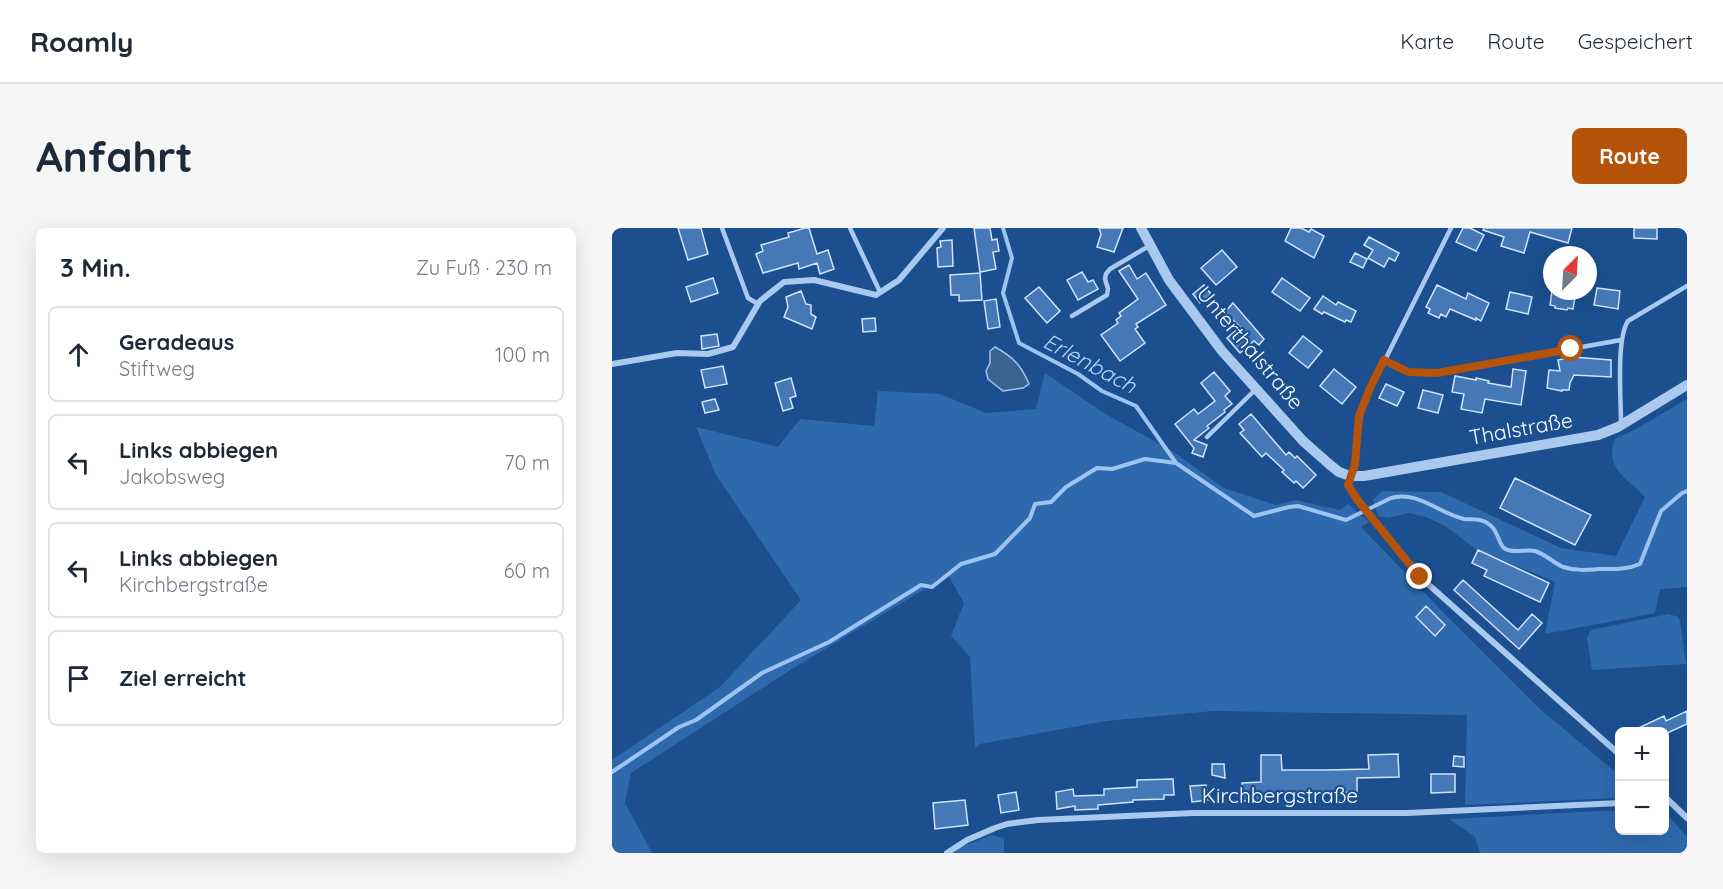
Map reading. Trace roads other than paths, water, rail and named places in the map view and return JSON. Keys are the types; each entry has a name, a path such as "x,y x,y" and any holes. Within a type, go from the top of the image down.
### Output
{"street":[{"path":"612,364 677,353 708,354 733,346 758,304 784,282 814,280 876,295 900,279 943,228"},
{"name":"Unterthalstraße","path":"1141,228 1169,280 1222,351 1303,441 1339,472 1350,476"},
{"name":"Thalstraße","path":"1350,476 1364,476 1598,435 1621,425 1687,385"},
{"path":"1350,476 1348,485 1359,502 1413,570 1615,751"},
{"path":"1669,802 1687,818"},
{"name":"Kirchbergstraße","path":"947,853 967,840 995,828 1038,820 1215,813 1407,813 1615,803"}],"lane":[{"path":"722,228 748,298 758,304"},
{"path":"850,228 880,292"},
{"path":"1350,476 1355,464 1361,409 1451,228"},
{"path":"1072,316 1107,295 1105,279 1108,271 1149,245"},
{"path":"1621,425 1621,340 1624,327 1628,321 1687,286"},
{"path":"1384,360 1408,372 1437,373 1621,340"},
{"path":"1207,437 1256,389"}],"waterway":[{"name":"Erlenbach","path":"1003,228 1012,258 1003,293 1019,343 1078,374 1102,391 1136,406 1176,463 1254,516 1298,506 1346,520 1391,498 1410,497 1455,516 1487,523 1493,528 1502,546 1507,550 1535,551 1563,567 1572,569 1620,569 1640,564 1661,511 1687,491"},
{"path":"612,772 679,727 696,720 762,673 829,642 921,585 932,587 961,564 995,554 1030,518 1035,504 1051,502 1066,487 1097,468 1112,469 1145,459 1176,463"}]}
